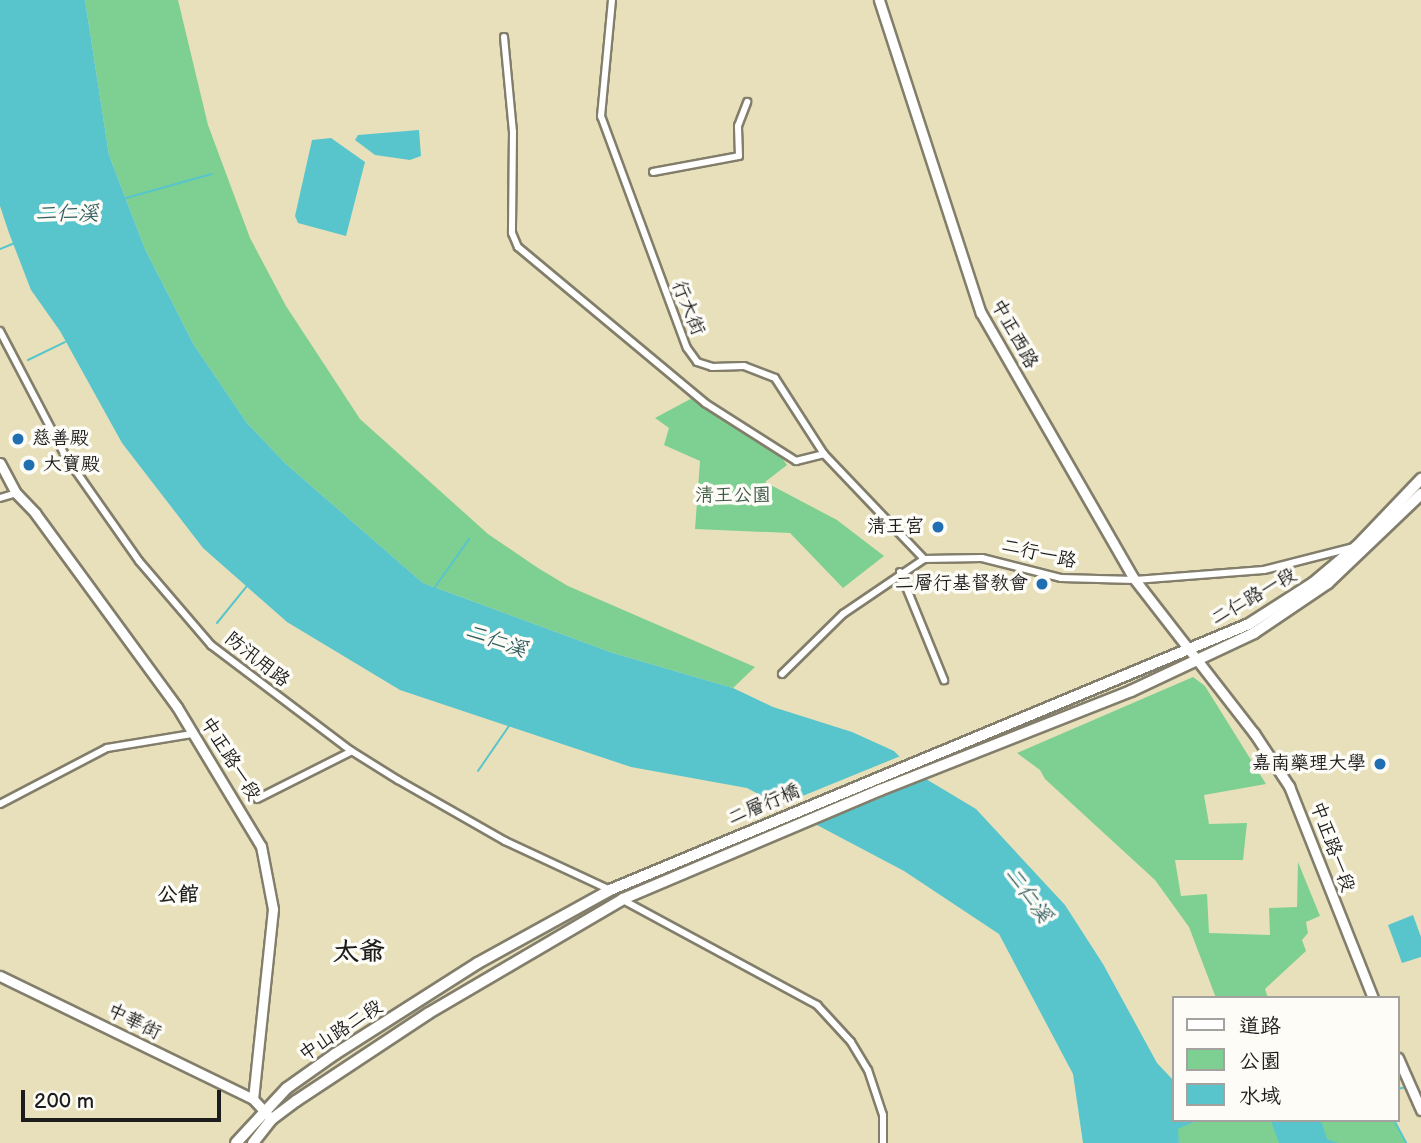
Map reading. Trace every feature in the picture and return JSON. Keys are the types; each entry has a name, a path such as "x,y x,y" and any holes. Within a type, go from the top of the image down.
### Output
{"main road":[{"name":"二仁路一段","path":"1073,700 1191,650 1278,608 1357,546 1421,479"},
{"name":"二仁路一段","path":"1078,712 1199,660 1282,616 1370,544 1421,494"},
{"name":"二層行橋","path":"478,963 610,890 874,777 1073,700"},
{"name":"二層行橋","path":"487,975 623,900 880,790 1078,712"},
{"name":"中山路二段","path":"236,1143 263,1110 335,1055 478,963"},
{"name":"中山路二段","path":"253,1143 272,1119 487,975"}],"street":[{"name":"行大街","path":"612,0 600,116 688,348 697,362 712,367 744,366 775,377 824,454 924,559"},
{"name":"中正西路","path":"879,0 975,299 1135,580 1191,650"},
{"path":"504,37 513,132 512,233 518,247 705,403 796,461 824,454"},
{"path":"653,172 739,156 738,126 747,102"},
{"name":"防汛用路","path":"0,331 66,457 139,561 236,668 352,751 505,841 610,890"},
{"name":"中正路一段","path":"0,463 16,493 148,666 250,823 268,868 272,928 253,1099"},
{"path":"0,498 16,493"},
{"name":"二行一路","path":"782,674 843,614 900,572 924,559 982,558 1061,578 1135,580 1264,570 1370,544"},
{"path":"900,572 944,680"},
{"name":"中正路一段","path":"1191,650 1264,747 1296,798 1372,996"},
{"path":"0,804 107,748 192,734"},
{"path":"257,799 352,751"},
{"path":"623,900 791,987 833,1021 851,1042 877,1090 883,1143"},
{"name":"中華街","path":"0,976 253,1099"},
{"path":"1400,1062 1421,1110"},
{"path":"253,1099 272,1119"}],"green space":[{"path":"85,0 178,0 208,125 250,238 286,306 360,419 488,534 538,568 568,586 755,667 733,688 613,653 423,583 286,464 247,423 194,345 145,249 109,155"},
{"name":"清王公園","path":"696,396 774,447 787,465 765,482 837,520 884,556 843,588 790,533 695,529 700,461 664,445 669,428 655,418"},
{"path":"1193,677 1205,686 1266,784 1204,795 1209,824 1247,823 1243,860 1175,860 1181,896 1207,894 1209,933 1270,935 1269,908 1297,907 1298,862 1320,916 1306,922 1308,933 1302,940 1306,951 1265,989 1267,996 1215,996 1189,927 1155,880 1045,779 1040,770 1017,753"},
{"path":"1194,1122 1395,1122 1406,1143 1179,1143 1177,1129"}],"water":[{"name":"二仁溪","path":"0,0 85,0 109,155 145,249 194,345 247,423 286,464 423,583 613,653 733,688 773,707 852,732 894,751 916,773 976,809 1065,905 1103,964 1157,1063 1172,1079 1172,1122 1194,1122 1178,1129 1179,1143 1083,1143 1073,1074 999,934 904,871 747,788 631,767 400,690 287,622 203,548 122,443 60,331 31,290 0,206"},
{"path":"419,130 421,156 410,160 375,155 355,140 358,135"},
{"path":"331,138 365,162 346,236 298,223 295,216 312,140"},
{"path":"1413,915 1421,937 1421,957 1402,963 1388,925"},
{"path":"1271,1122 1322,1122 1327,1139 1338,1143 1279,1143"}],"pier":[{"path":"903,755 931,777 814,825 778,806"}],"waterway":[{"path":"126,198 212,174"},
{"path":"0,249 15,243"},
{"path":"28,360 65,342"},
{"path":"435,587 469,539"},
{"path":"217,623 247,586"},
{"path":"478,771 511,723"},
{"path":"1400,1088 1406,1087"},
{"path":"1395,1122 1406,1143"}],"place":[{"name":"慈善殿","path":"18,439"},
{"name":"大寶殿","path":"29,465"},
{"name":"清王宮","path":"938,527"},
{"name":"二層行基督教會","path":"1042,584"},
{"name":"嘉南藥理大學","path":"1380,764"}],"district":[{"name":"公館","path":"178,895"},
{"name":"太爺","path":"359,953"}]}
